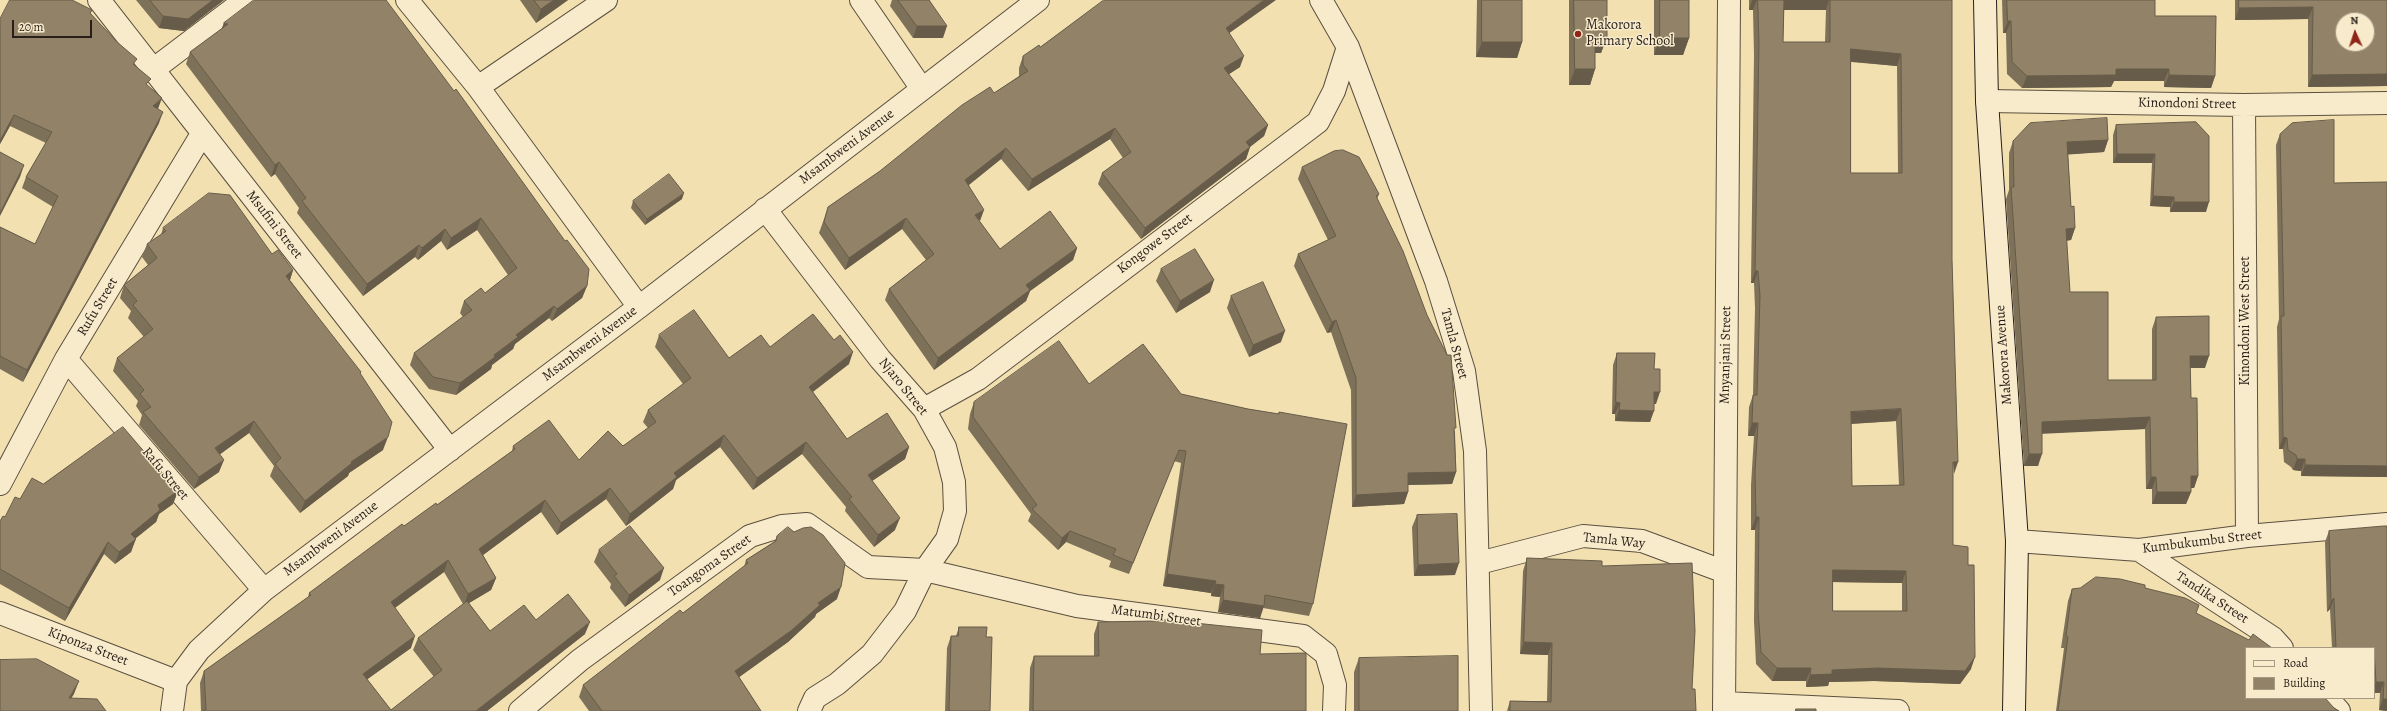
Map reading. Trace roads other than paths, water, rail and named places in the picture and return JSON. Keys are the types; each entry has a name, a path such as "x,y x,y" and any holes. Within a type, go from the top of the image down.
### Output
{"street":[{"name":"Msufini Street","path":"99,0 450,450"},
{"path":"154,69 245,0"},
{"path":"407,0 478,87 639,307"},
{"path":"478,87 606,0"},
{"path":"861,0 922,89"},
{"name":"Msambweni Avenue","path":"172,711 176,681 199,650 264,590 639,307 764,209 1038,0"},
{"name":"Tamla Street","path":"1321,0 1348,47 1436,281 1464,371 1475,451 1479,563 1481,711"},
{"name":"Mnyanjani Street","path":"1724,707 1729,0"},
{"name":"Makorora Avenue","path":"1985,0 1987,101 2017,541 2014,711"},
{"name":"Kongowe Street","path":"924,409 978,379 1318,122 1334,91 1348,47"},
{"name":"Kinondoni Street","path":"1987,101 2244,105 2387,104"},
{"name":"Kinondoni West Street","path":"2244,105 2247,536"},
{"name":"Rufu Street","path":"0,484 66,359 202,134"},
{"name":"Njaro Street","path":"764,209 880,359 924,409 945,447 954,482 955,511 947,539 925,570 905,611 872,654 837,684 815,698 809,711"},
{"name":"Rafu Street","path":"66,359 264,590"},
{"name":"Toangoma Street","path":"520,711 580,660 750,536 782,526 807,524 868,567 925,570"},
{"name":"Kumbukumbu Street","path":"2017,541 2139,550 2247,536 2387,524"},
{"name":"Tamla Way","path":"1479,563 1583,536 1642,541 1725,572"},
{"name":"Tandika Street","path":"2139,550 2273,638 2281,647"},
{"name":"Matumbi Street","path":"925,570 1077,606 1303,636 1326,654 1335,685 1334,711"},
{"name":"Kiponza Street","path":"0,613 176,681"},
{"path":"2328,699 2339,711"},
{"path":"1724,707 1898,711"}],"place":[{"name":"Makorora Primary School","path":"1578,34"}]}
